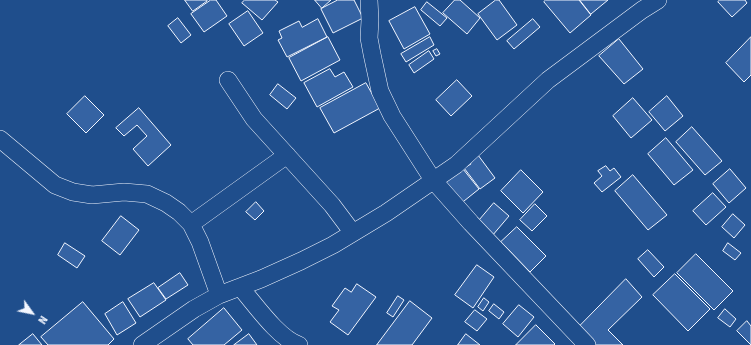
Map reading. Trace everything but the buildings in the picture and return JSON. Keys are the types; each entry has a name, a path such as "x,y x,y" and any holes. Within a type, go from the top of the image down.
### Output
{"street":[{"path":"369,0 372,54 380,91 392,116 434,180 471,224 587,345"},
{"path":"142,345 194,309 219,295 261,279 333,245 386,213 456,165 548,80 642,10 658,0"},
{"path":"228,80 254,119 332,205 353,233"},
{"path":"0,139 55,185 73,192 92,195 124,192 147,194 166,203 179,212 191,224 200,242 219,295"},
{"path":"191,224 287,155"},
{"path":"240,287 271,324 284,336 298,345"}]}
